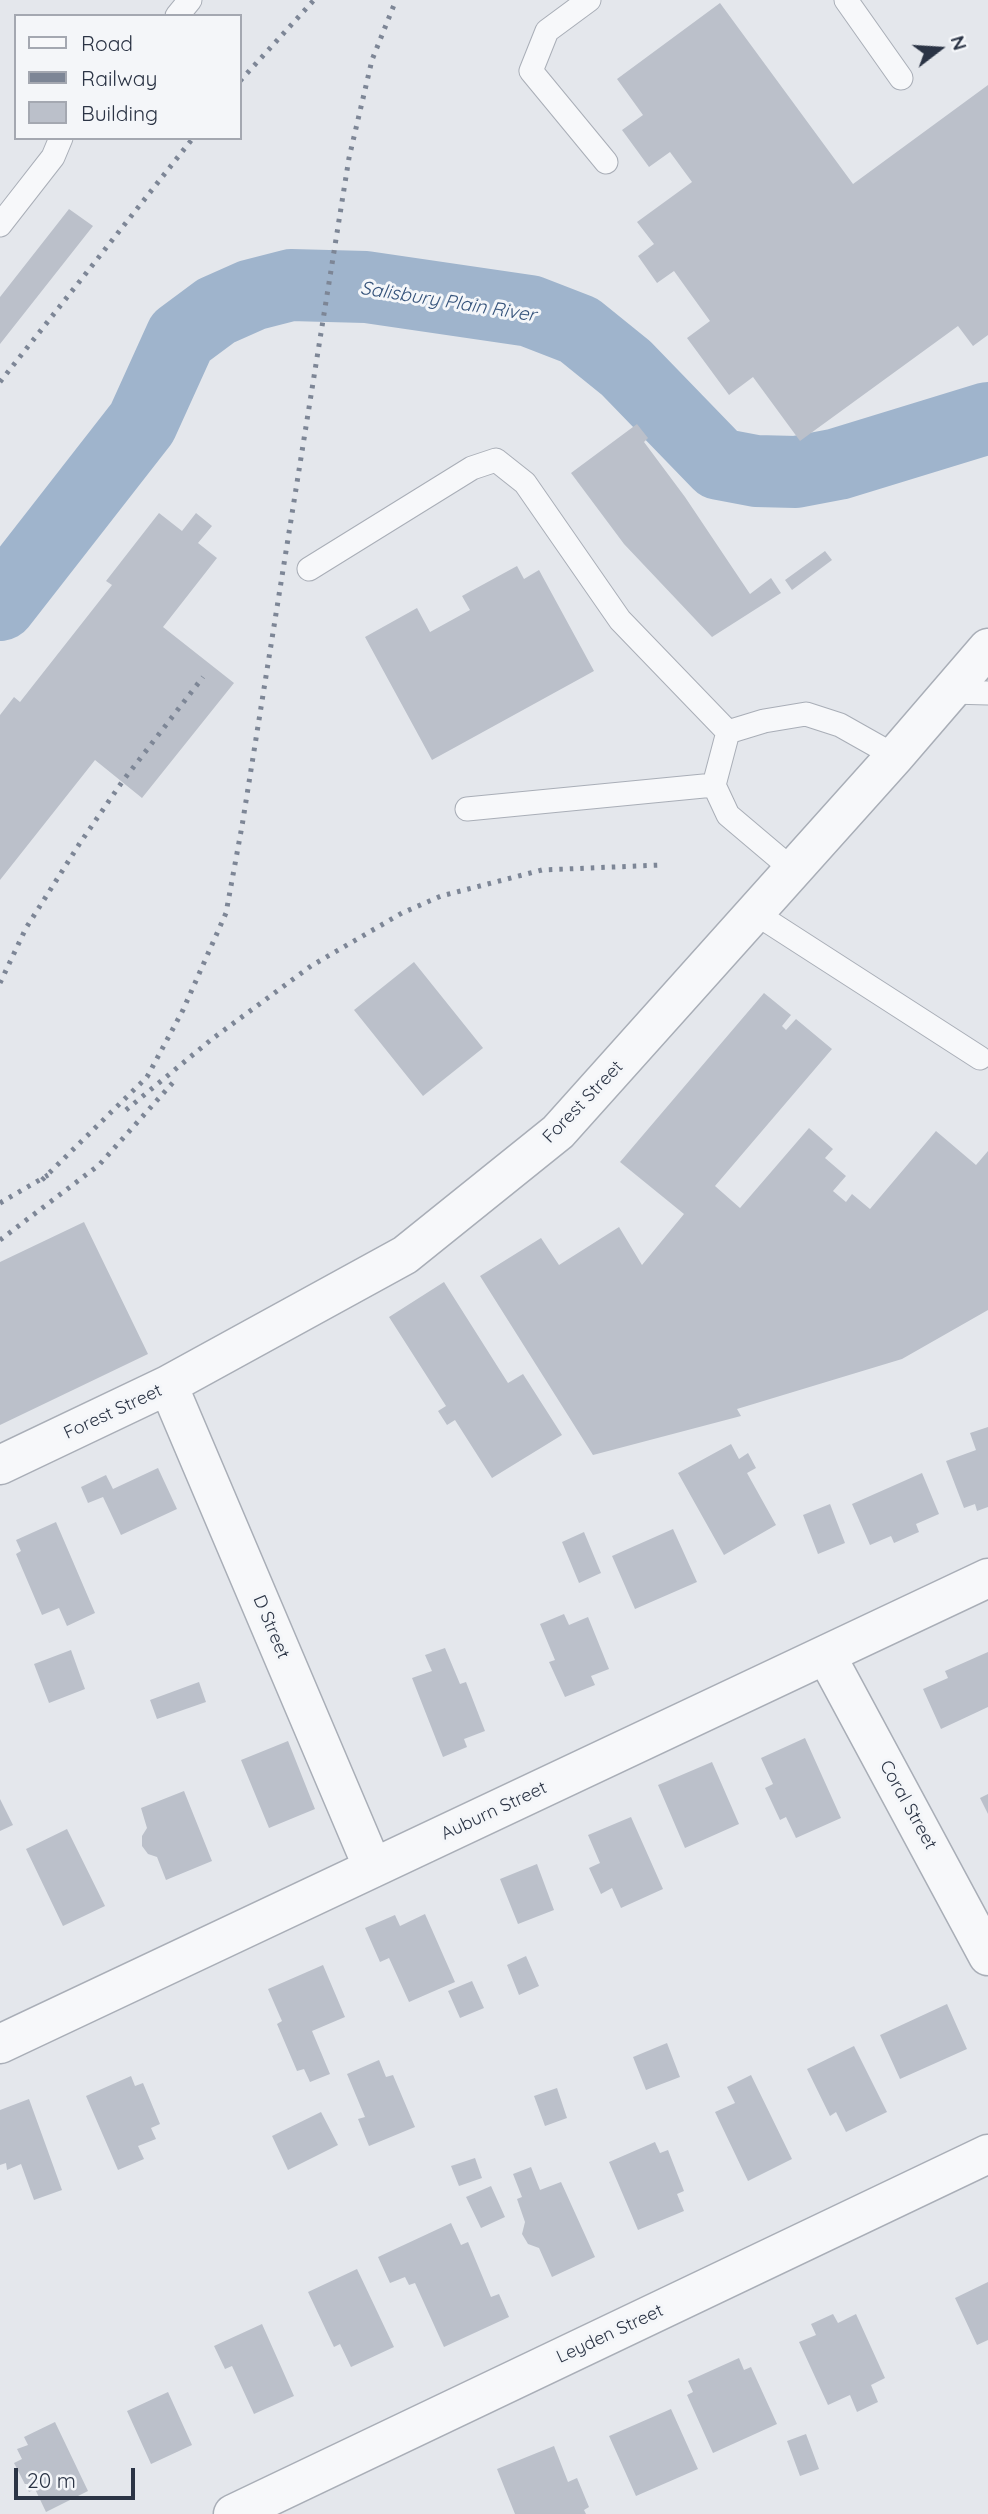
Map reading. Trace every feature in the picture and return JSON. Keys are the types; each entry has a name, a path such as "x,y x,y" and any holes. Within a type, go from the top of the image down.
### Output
{"street":[{"name":"Forest Street","path":"0,1465 168,1385 405,1255 558,1132 895,757 970,692 988,648"},
{"name":"D Street","path":"168,1385 373,1868"},
{"name":"Auburn Street","path":"0,2044 988,1578"},
{"name":"Coral Street","path":"826,1655 988,1956"},
{"name":"Leyden Street","path":"233,2514 988,2154"}],"lane":[{"path":"179,14 190,0"},
{"path":"589,0 547,31 531,71 606,162"},
{"path":"846,0 901,78"},
{"path":"0,225 54,157 60,140"},
{"path":"309,569 472,468 496,460 525,483 620,620 728,732"},
{"path":"728,732 764,721 807,714 839,726 895,757"},
{"path":"728,732 713,785 728,815 793,870"},
{"path":"467,809 713,785"},
{"path":"755,913 980,1058"}],"building":[{"path":"720,3 853,184 988,85 988,335 973,346 958,326 800,441 753,377 729,395 687,338 710,321 674,271 657,283 638,256 654,244 637,222 692,182 670,152 649,167 622,130 643,115 617,79"},
{"path":"69,209 93,226 0,344 0,297"},
{"path":"637,424 648,438 644,442 685,497 750,594 771,578 781,593 712,637 624,544 571,473"},
{"path":"159,513 182,531 196,513 212,526 198,543 217,558 163,627 234,683 142,798 95,760 0,880 0,715 14,697 20,702 112,585 106,581"},
{"path":"825,551 832,560 792,590 785,580"},
{"path":"517,566 524,579 539,570 594,671 432,760 365,637 417,608 430,632 470,610 462,596"},
{"path":"414,962 483,1048 423,1096 354,1010"},
{"path":"764,993 791,1015 782,1026 786,1030 796,1019 832,1049 715,1186 740,1208 809,1128 833,1149 825,1158 846,1176 833,1191 846,1202 852,1194 870,1209 936,1131 976,1165 988,1151 988,1310 902,1359 737,1409 741,1416 593,1455 480,1276 541,1238 559,1265 619,1227 642,1265 684,1214 620,1162"},
{"path":"84,1222 148,1354 0,1425 0,1262"},
{"path":"444,1282 508,1383 523,1374 562,1435 492,1478 455,1420 447,1425 438,1411 446,1406 389,1317"},
{"path":"988,1427 988,1507 977,1511 975,1504 964,1508 946,1461 976,1450 970,1433"},
{"path":"731,1444 739,1459 748,1453 756,1468 747,1473 776,1525 724,1555 678,1473"},
{"path":"158,1468 177,1509 121,1535 103,1497 88,1503 81,1487 106,1475 113,1489"},
{"path":"922,1473 939,1514 916,1524 919,1532 894,1543 891,1536 870,1545 852,1504"},
{"path":"830,1504 845,1543 818,1554 803,1515"},
{"path":"56,1522 95,1613 67,1626 59,1608 42,1615 16,1554 21,1551 16,1540"},
{"path":"673,1529 697,1582 635,1609 612,1556"},
{"path":"584,1532 601,1573 579,1583 562,1542"},
{"path":"564,1614 569,1625 588,1617 609,1669 591,1676 595,1685 565,1697 549,1662 555,1660 540,1624"},
{"path":"445,1648 460,1684 466,1682 485,1731 464,1739 467,1747 443,1757 412,1678 432,1671 425,1655"},
{"path":"71,1650 85,1689 49,1703 34,1664"},
{"path":"988,1652 988,1707 941,1729 923,1689 948,1678 945,1671"},
{"path":"199,1682 206,1702 157,1719 150,1700"},
{"path":"805,1738 841,1818 796,1838 786,1817 780,1820 765,1788 773,1784 761,1758"},
{"path":"288,1741 315,1809 269,1828 241,1760"},
{"path":"712,1762 739,1824 685,1848 658,1785"},
{"path":"184,1791 212,1861 166,1880 157,1857 148,1854 142,1846 142,1836 147,1828 141,1808"},
{"path":"988,1794 988,1814 980,1798"},
{"path":"0,1799 13,1825 0,1831"},
{"path":"631,1817 663,1889 621,1908 612,1888 601,1894 589,1868 600,1863 588,1835"},
{"path":"67,1829 105,1906 63,1926 26,1849"},
{"path":"537,1864 554,1910 518,1924 500,1879"},
{"path":"425,1914 455,1982 409,2002 389,1958 380,1962 365,1928 395,1915 400,1926"},
{"path":"526,1956 539,1986 519,1995 507,1965"},
{"path":"323,1965 345,2017 312,2031 330,2074 310,2082 304,2069 297,2071 277,2024 282,2021 268,1989"},
{"path":"472,1981 484,2008 460,2018 448,1991"},
{"path":"947,2004 967,2049 900,2079 880,2035"},
{"path":"667,2043 680,2077 646,2090 633,2057"},
{"path":"854,2046 887,2112 846,2132 836,2112 830,2116 807,2069"},
{"path":"379,2060 386,2077 393,2075 415,2127 369,2146 358,2119 365,2117 347,2074"},
{"path":"751,2075 792,2159 748,2181 715,2112 735,2103 727,2087"},
{"path":"131,2076 135,2086 143,2083 160,2124 151,2128 156,2139 138,2146 144,2159 118,2170 86,2096"},
{"path":"557,2088 567,2118 545,2126 534,2096"},
{"path":"29,2099 62,2190 34,2200 21,2164 7,2170 6,2163 0,2165 0,2110"},
{"path":"321,2112 338,2145 288,2170 272,2136"},
{"path":"655,2142 660,2153 668,2150 684,2191 677,2194 684,2211 638,2230 609,2162"},
{"path":"475,2158 482,2178 459,2186 451,2166"},
{"path":"531,2167 540,2190 561,2182 595,2257 552,2277 539,2248 528,2244 522,2234 525,2222 517,2199 522,2197 513,2174"},
{"path":"491,2186 505,2217 481,2228 466,2197"},
{"path":"451,2223 461,2245 468,2242 491,2297 499,2294 509,2317 444,2347 415,2283 409,2285 405,2277 390,2283 378,2257"},
{"path":"357,2269 394,2347 351,2367 340,2344 334,2347 308,2292"},
{"path":"988,2282 988,2340 977,2345 955,2298"},
{"path":"833,2314 838,2323 856,2314 885,2378 871,2385 878,2402 857,2412 850,2395 828,2405 799,2342 816,2335 811,2324"},
{"path":"262,2324 294,2396 254,2414 232,2366 225,2369 214,2346"},
{"path":"739,2358 744,2370 751,2367 777,2424 713,2453 687,2395 693,2392 688,2381"},
{"path":"168,2392 192,2445 151,2464 127,2411"},
{"path":"671,2409 698,2469 636,2496 609,2436"},
{"path":"55,2422 88,2491 46,2512 35,2489 29,2492 14,2463 22,2459 17,2449 28,2445 24,2437"},
{"path":"806,2434 819,2469 800,2476 787,2441"},
{"path":"554,2446 568,2482 577,2478 589,2507 584,2510 586,2514 515,2514 497,2469"}],"waterway":[{"name":"Salisbury Plain River","path":"0,605 142,423 181,337 216,311 252,295 291,285 366,287 530,311 579,330 626,368 719,464 756,471 796,472 838,464 988,418"}],"railway":[{"path":"242,79 314,0"},
{"path":"42,1180 147,1077 183,1010 226,913 349,158 372,60 396,0"},
{"path":"0,382 191,140"},
{"path":"0,983 26,928 80,843 122,782 203,677"},
{"path":"126,1110 212,1039 311,966 402,913 441,896 542,870 661,865"},
{"path":"0,1240 99,1165 177,1078"},
{"path":"0,1203 48,1175"}]}
